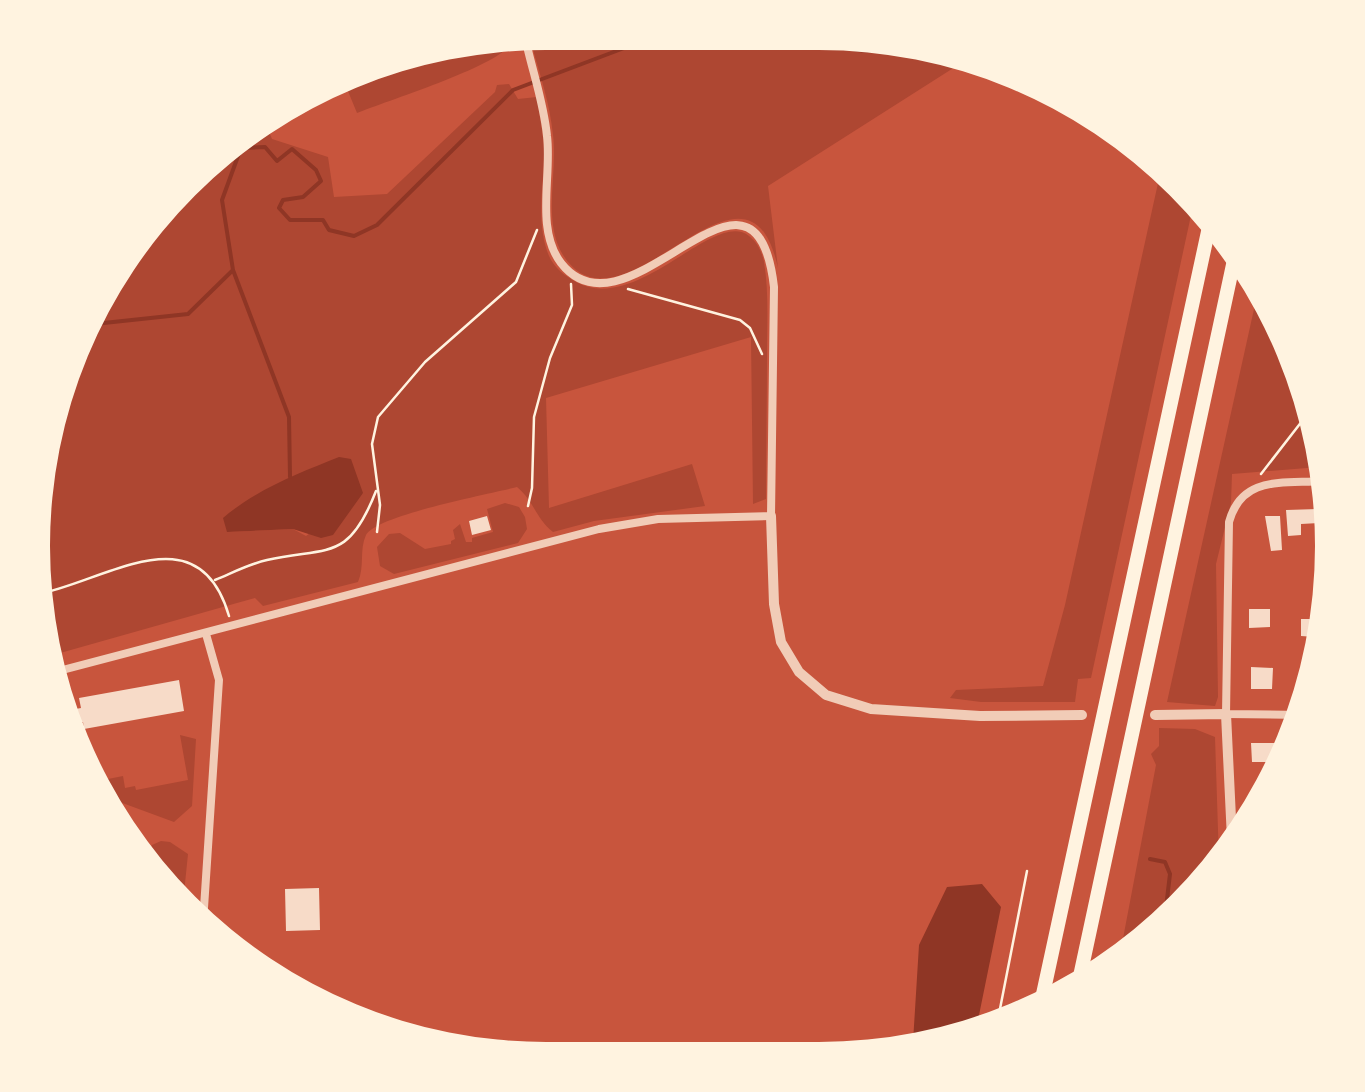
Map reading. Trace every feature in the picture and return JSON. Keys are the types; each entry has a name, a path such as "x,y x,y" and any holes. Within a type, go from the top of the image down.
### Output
{"highway":[{"path":"1044,988 1207,237"},
{"path":"1082,966 1232,271"}],"street":[{"path":"528,51 548,142 552,248 570,274 608,283 654,266 718,227 745,225 763,240 772,264 774,288 774,604 781,642 799,672 826,696 871,708 980,716 1082,715"},
{"path":"1231,822 1226,714 1229,522 1234,502 1252,488 1311,482"},
{"path":"66,669 599,529 658,519 771,516"},
{"path":"204,905 219,680 206,634"},
{"path":"1155,714 1285,715"}],"path":[{"path":"377,532 372,444 378,417 425,362 516,282 535,232 548,218"},
{"path":"528,506 534,418 550,358 572,305 570,274"},
{"path":"608,283 740,320 750,328 764,362"},
{"path":"1252,488 1300,425"},
{"path":"214,581 269,560 314,555 338,546 366,513 377,486"},
{"path":"52,590 143,562 174,557 194,563 214,581 232,627"},
{"path":"1000,1007 1028,871"}],"shaded area":[{"path":"533,50 851,51 952,69 768,186 778,268 762,230 740,219 712,226 617,276 588,276 563,255 553,227 554,150"},
{"path":"501,52 463,73 357,113 348,92 356,88 418,67"},
{"path":"509,84 518,99 537,97 544,150 541,207 545,244 551,261 576,282 600,289 624,285 716,236 734,231 749,236 757,244 764,262 767,296 766,499 753,504 751,337 546,398 549,508 692,464 705,506 594,521 553,532 517,487 411,513 375,527 364,541 358,582 263,606 255,598 62,652 54,611 50,546 60,449 76,387 101,327 152,244 195,195 270,134 272,139 328,157 334,197 387,194 495,92 497,85","holes":["363,493 306,536 293,529 227,532"]},
{"path":"1158,184 1191,217 1091,678 1078,679 1075,702 981,702 950,698 956,690 1043,686 1065,605"},
{"path":"1254,308 1289,387 1309,468 1232,474 1231,503 1216,564 1218,697 1215,706 1167,702"},
{"path":"339,457 351,459 363,493 333,535 321,538 293,529 227,532 223,518 250,498"},
{"path":"505,503 519,507 525,517 527,529 518,543 394,574 380,566 377,547 389,534 400,533 425,549 451,544 455,539 453,530 460,524 466,542 472,542 472,538 493,532 487,509"},
{"path":"1159,728 1195,729 1215,737 1218,840 1170,897 1123,938 1156,765 1151,754 1159,746"},
{"path":"180,735 196,739 192,806 174,822 122,803 108,779 123,776 125,788 135,786 136,790 188,780"},
{"path":"170,842 188,854 185,886 152,848"},
{"path":"982,884 1001,907 979,1016 914,1032 919,945 947,887"}],"building":[{"path":"1314,509 1314,523 1301,524 1301,535 1288,536 1286,510"},
{"path":"487,516 491,530 472,535 469,521"},
{"path":"1265,516 1280,516 1282,550 1271,551"},
{"path":"1249,609 1270,609 1270,627 1249,628"},
{"path":"1301,619 1310,619 1306,636 1301,636"},
{"path":"1251,667 1273,668 1272,689 1251,689"},
{"path":"179,680 184,711 85,729 77,709 81,708 79,698"},
{"path":"1251,743 1274,743 1265,762 1252,762"},
{"path":"319,888 320,930 286,931 285,889"}],"waterway":[{"path":"250,148 265,147 277,161 292,149 316,170 321,181 303,197 283,200 279,208 290,220 323,220 329,230 354,236 377,225 513,90 619,50"},
{"path":"238,157 222,200 233,270 289,417 290,477"},
{"path":"103,323 188,314 233,270"},
{"path":"1150,859 1165,862 1170,874 1167,900"}]}
